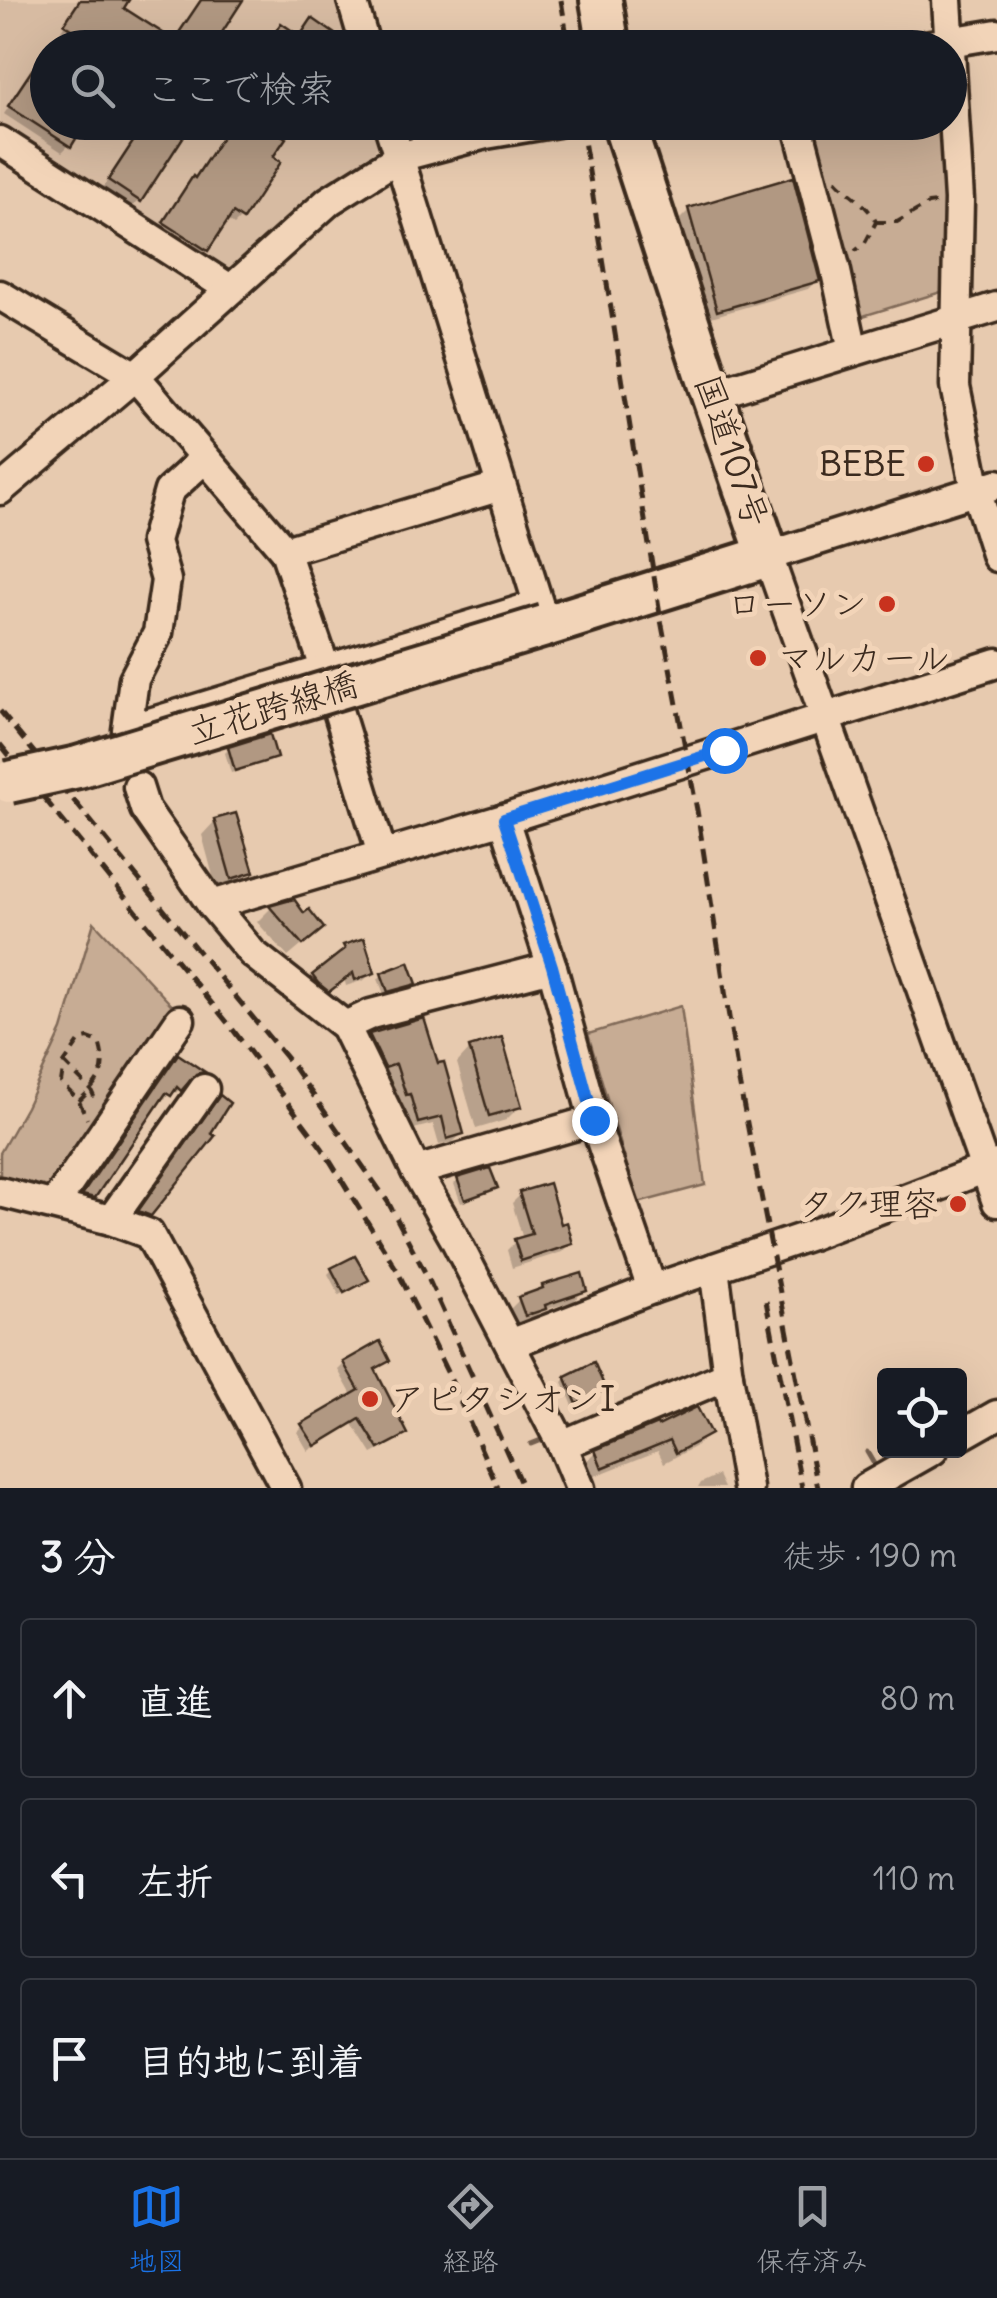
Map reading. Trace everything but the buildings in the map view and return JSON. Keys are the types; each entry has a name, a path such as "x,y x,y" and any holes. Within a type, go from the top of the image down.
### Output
{"highway":[{"path":"601,0 606,30"},
{"name":"国道107号","path":"542,615 768,556 629,140"},
{"name":"立花跨線橋","path":"0,784 135,750 542,615"}],"street":[{"path":"352,0 361,30"},
{"path":"946,0 949,30"},
{"path":"967,39 997,34"},
{"path":"205,458 169,491 156,541 166,580 158,633 134,679 127,730 325,668 542,615 394,140"},
{"path":"0,490 135,376 329,200 399,157 463,140"},
{"path":"802,140 854,351"},
{"path":"956,140 959,200 954,386 986,487 997,557"},
{"path":"0,141 230,288"},
{"path":"0,294 135,376 285,551 382,854"},
{"path":"712,395 997,307"},
{"path":"285,551 500,486"},
{"path":"986,487 768,556 992,1167 997,1202"},
{"path":"212,905 504,819 997,663"},
{"path":"138,787 145,809 212,905 252,953 345,1026 416,1171 562,1445 580,1488"},
{"path":"504,819 552,966 594,1120 652,1289"},
{"path":"345,1026 371,1014 552,966"},
{"path":"54,1204 180,1020"},
{"path":"112,1220 204,1089"},
{"path":"416,1171 594,1120"},
{"path":"510,1344 992,1167"},
{"path":"0,1192 112,1220 149,1234 286,1488"},
{"path":"714,1268 748,1488"},
{"path":"562,1445 728,1374"},
{"path":"967,1432 997,1415"},
{"path":"866,1488 919,1458"}],"path":[{"path":"836,180 871,211 876,222"},
{"path":"876,222 897,222 928,204 959,200"},
{"path":"835,266 865,242 876,222"},
{"path":"79,1101 104,1071 99,1042 88,1038 80,1040 64,1063 61,1083 79,1101 88,1122 92,1148"},
{"path":"64,1063 91,1090"}],"shaded area":[{"path":"0,0 340,0 349,30 30,30 30,140 381,140 374,151 228,274 0,126"},
{"path":"813,140 948,140 954,288 860,317"},
{"path":"94,922 180,1014 51,1195 0,1180 0,1153 62,1030"},
{"path":"681,1006 705,1185 638,1203 588,1034"}],"waterway":[{"path":"531,1444 546,1438"},
{"path":"867,1452 874,1464"}],"railway":[{"path":"561,0 566,30"},
{"path":"584,140 739,1082 818,1488"},
{"path":"0,711 292,1065 388,1202 428,1278 523,1488"},
{"path":"0,744 231,1027 322,1148 397,1270 498,1488"},
{"path":"766,1301 802,1488"}],"place":[{"name":"BEBE","path":"926,464"},
{"name":"ローソン","path":"887,604"},
{"name":"マルカール","path":"758,658"},
{"name":"タク理容","path":"958,1204"},
{"name":"アピタシオンI","path":"370,1399"}],"route":[{"path":"594,1120 552,966 504,819 724,750"}]}
